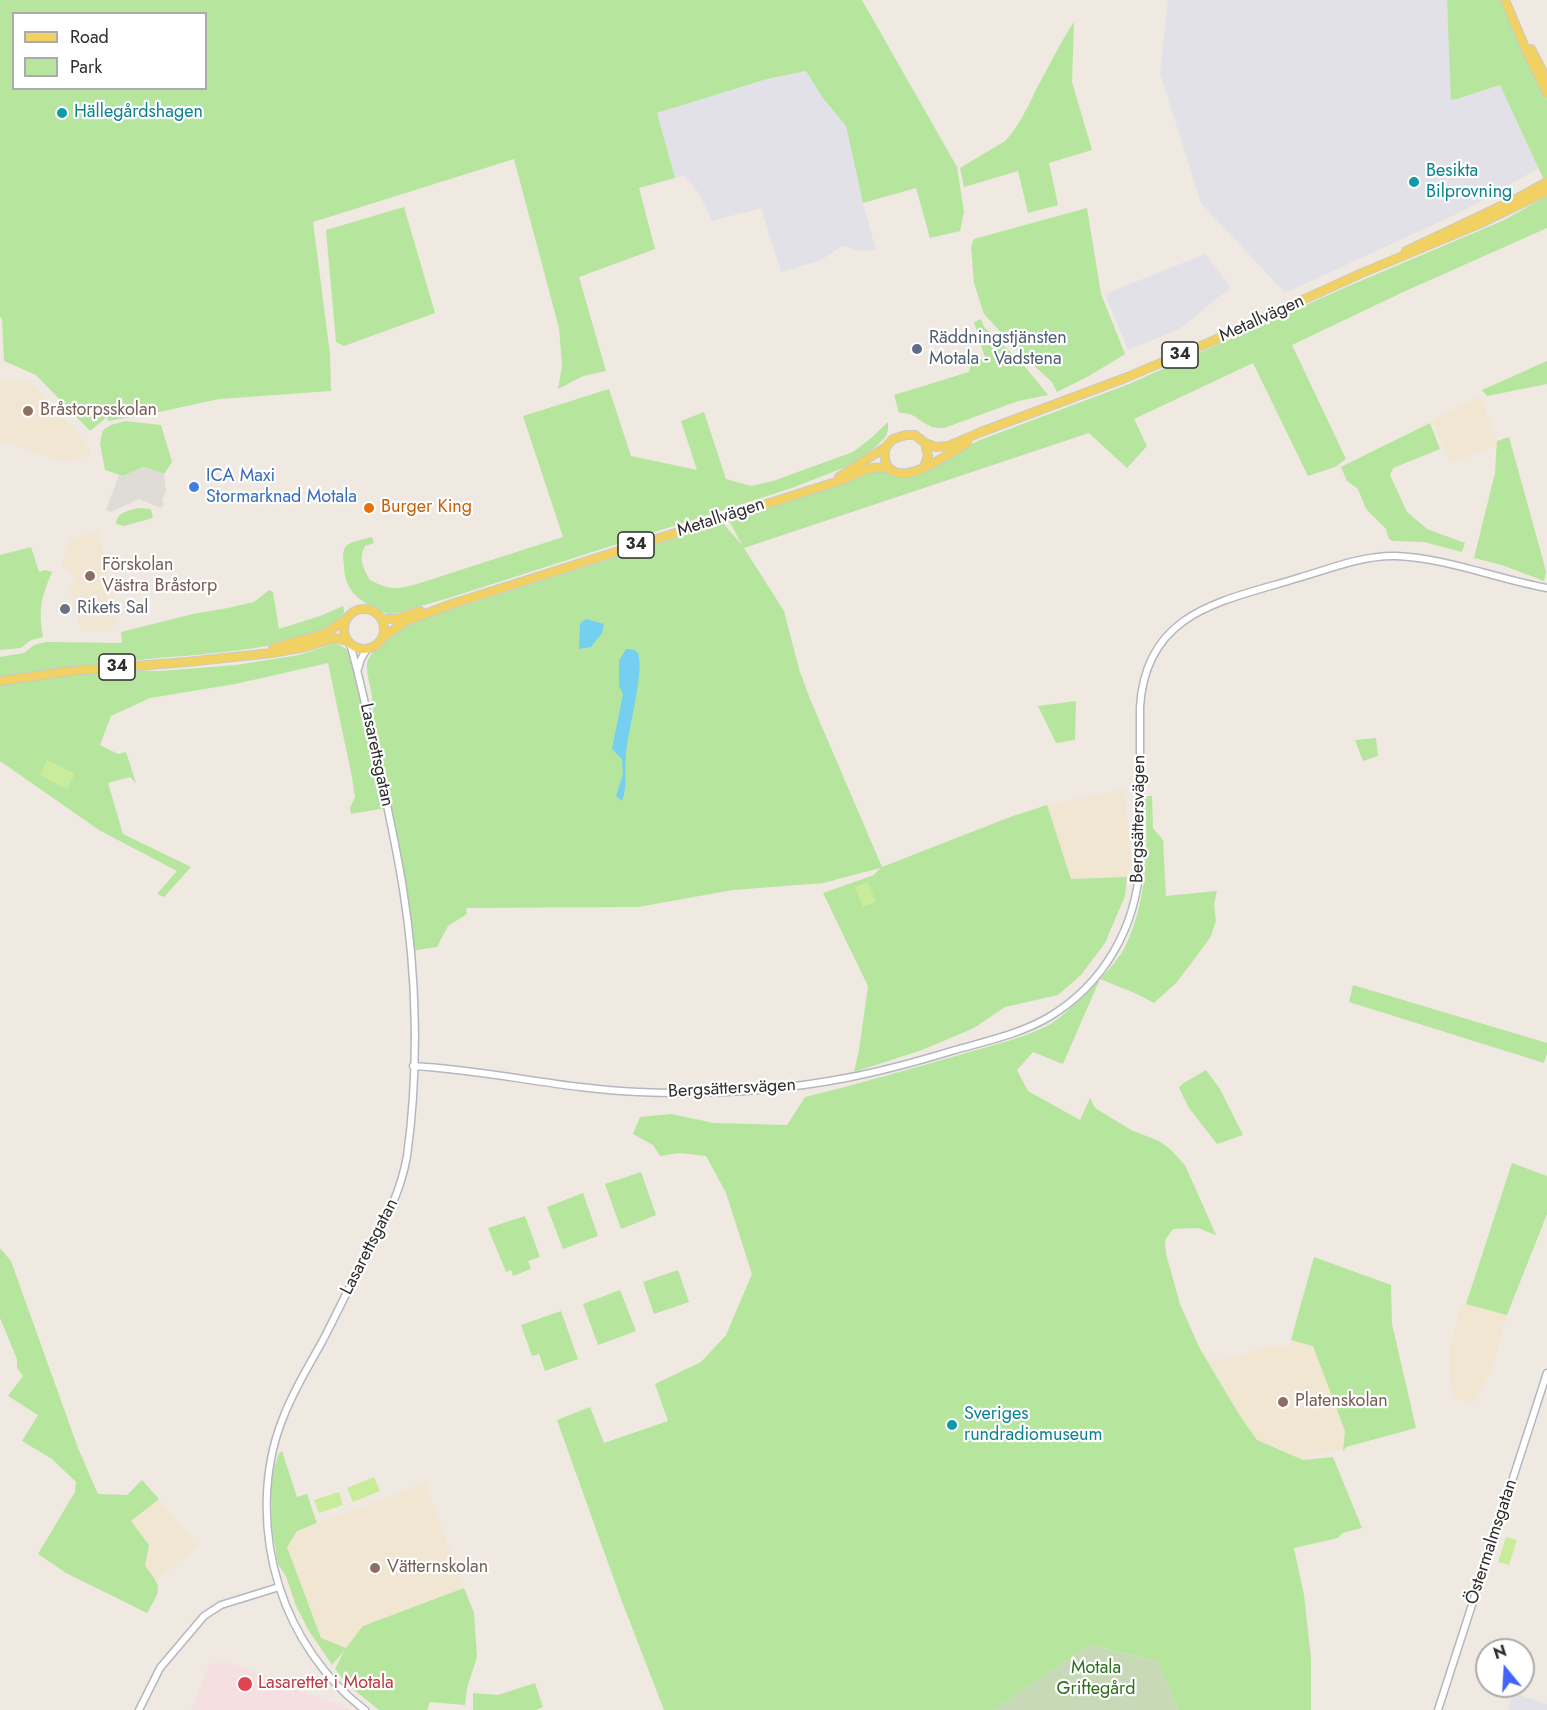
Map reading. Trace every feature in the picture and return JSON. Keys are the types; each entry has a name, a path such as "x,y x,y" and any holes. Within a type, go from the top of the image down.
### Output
{"main road":[{"path":"1508,0 1547,80"},
{"path":"1508,0 1526,50 1547,93"},
{"name":"Metallvägen","path":"1362,273 1547,182"},
{"name":"Metallvägen","path":"925,444 936,447 948,446 1173,358 1362,273 1457,234 1547,191"},
{"name":"Metallvägen","path":"924,467 994,428"},
{"name":"34","path":"886,447 893,440 906,435 918,436 925,444"},
{"path":"924,467 928,452 925,444"},
{"path":"886,447 885,459 890,469"},
{"name":"Metallvägen","path":"820,486 886,447"},
{"name":"Metallvägen","path":"382,638 406,621 452,604 842,480 873,467 890,469"},
{"name":"34","path":"890,469 903,474 924,467"},
{"name":"Metallvägen","path":"381,619 396,619 452,604"},
{"name":"34","path":"234,657 318,636 332,630 352,613 362,609 373,611 381,619"},
{"path":"381,619 384,628 382,638"},
{"path":"346,620 344,631 348,643"},
{"name":"34","path":"0,681 71,671 291,650 332,639 339,639 356,648 367,650 382,638"}],"street":[{"name":"Bergsättersvägen","path":"413,1066 621,1091 752,1090 825,1082 880,1071 1029,1027 1059,1010 1092,981 1115,950 1130,920 1139,885 1142,687 1157,649 1180,623 1197,611 1218,602 1348,564 1392,556 1437,561 1547,588"},
{"name":"Lasarettsgatan","path":"348,643 358,672 394,836 406,908 413,986 413,1066 408,1148 402,1178 384,1224 288,1406 274,1445 268,1484 267,1520 271,1556 279,1587 289,1612 319,1662 341,1689 365,1710"},
{"path":"358,672 361,659 367,650"},
{"name":"Östermalmsgatan","path":"1438,1710 1547,1373"},
{"path":"139,1710 160,1668 204,1616 221,1605 279,1587"}],"shaded area":[{"path":"1168,0 1447,0 1457,99 1500,85 1539,168 1461,212 1285,293 1201,203 1160,73"},
{"path":"806,71 822,97 846,126 876,250 866,251 855,250 847,246 841,247 821,260 781,272 761,208 712,221 699,193 683,175 675,178 657,113 767,79"},
{"path":"1205,254 1231,287 1178,330 1128,350 1105,294"},
{"name":"Bråstorpsskolan","path":"0,381 30,381 88,445 91,455 64,462 0,440"},
{"path":"1480,396 1497,446 1450,463 1432,420"},
{"path":"144,467 164,474 166,491 162,501 164,505 161,508 139,499 111,512 106,510 119,475 123,476"},
{"name":"Förskolan Västra Bråstorp","path":"98,531 118,617 111,631 82,632 68,585 76,582 69,570 61,565 70,539"},
{"path":"1124,789 1131,861 1127,877 1071,879 1047,805"},
{"path":"1462,1303 1507,1315 1490,1375 1472,1404 1452,1397 1449,1351"},
{"name":"Platenskolan","path":"1293,1341 1313,1345 1345,1431 1343,1451 1334,1449 1303,1460 1257,1440 1200,1349 1212,1361 1270,1346 1285,1347"},
{"name":"Vätternskolan","path":"425,1483 464,1588 363,1626 346,1648 321,1638 287,1547 297,1531"},
{"path":"159,1499 197,1546 157,1580 145,1566 131,1521"},
{"name":"Lasarettet i Motala","path":"220,1660 289,1683 288,1687 341,1705 349,1710 191,1710 209,1666"},
{"path":"1512,1698 1528,1698 1547,1704 1547,1710 1508,1710"}],"green space":[{"path":"0,0 862,0 957,167 964,212 960,231 930,238 916,188 863,203 846,126 822,97 806,71 767,79 657,113 675,178 639,188 655,249 579,277 606,371 583,376 558,389 562,366 559,328 514,159 313,222 330,354 331,391 219,399 108,421 107,417 90,431 36,375 4,361 2,319 0,317"},
{"path":"1447,0 1501,0 1522,52 1547,99 1547,178 1544,180 1500,85 1451,100"},
{"path":"1074,22 1072,82 1092,150 1049,163 1058,205 1028,213 1018,171 964,187 960,168 1005,141 1015,129"},
{"path":"1547,196 1547,228 1401,293 1292,345 1346,459 1335,467 1308,476 1253,363 1134,419 1147,446 1127,468 1089,433 744,548 784,611 799,669 810,699 882,867 1047,805 1071,879 1127,877 1125,896 1105,943 1081,975 1058,995 1005,1007 974,1028 922,1050 854,1072 868,986 823,893 874,875 880,868 823,883 733,890 638,907 466,908 467,914 448,926 437,947 411,951 386,808 351,814 350,808 355,797 352,777 328,663 235,684 150,698 111,716 100,745 118,754 126,752 136,783 130,777 108,783 123,834 191,867 164,897 157,894 177,871 99,830 0,761 0,657 24,653 34,645 46,642 122,643 121,632 254,602 269,590 273,592 279,629 343,606 341,620 324,631 298,640 231,651 117,662 76,669 160,671 236,665 299,655 336,643 346,649 350,656 375,749 373,703 367,664 379,646 415,621 722,522 742,545 728,519 871,470 880,470 906,478 918,474 980,440 1129,384 1344,288 1502,221"},
{"path":"404,207 435,313 344,346 336,342 326,230"},
{"path":"1087,208 1101,294 1125,354 1057,392 1052,382 1020,353 984,314 974,283 971,246 974,239"},
{"path":"981,319 984,327 1022,363 1048,395 1018,401 944,428 931,426 906,413 899,413 894,395 969,372 971,362 985,358 974,322"},
{"path":"1547,361 1547,384 1487,396 1482,390"},
{"path":"609,389 631,456 697,470 681,421 704,412 726,479 751,486 773,481 853,452 888,422 888,430 878,445 851,465 789,489 455,596 390,615 366,603 351,590 344,572 343,553 348,544 362,539 372,537 374,543 365,546 362,555 363,567 370,580 383,586 398,588 563,537 523,416"},
{"path":"125,421 161,425 172,462 164,474 144,467 123,476 105,470 100,443 103,430"},
{"path":"1430,423 1440,449 1393,468 1390,475 1407,512 1427,529 1465,543 1462,552 1424,542 1389,539 1386,529 1366,509 1358,489 1347,481 1341,467"},
{"path":"1509,437 1546,571 1544,581 1502,565 1474,558 1495,473 1497,441"},
{"path":"138,508 151,509 153,518 124,526 116,524 121,514"},
{"path":"31,547 39,572 45,570 52,572 42,604 43,637 31,640 21,648 0,650 0,555"},
{"path":"1076,701 1075,740 1056,743 1038,706"},
{"path":"1376,738 1378,756 1363,761 1355,740"},
{"path":"47,760 75,774 67,789 40,775"},
{"path":"1145,796 1152,796 1153,828 1163,840 1166,896 1217,891 1214,905 1216,921 1210,938 1177,982 1154,1003 1100,979 1120,955 1133,929 1145,873"},
{"path":"868,882 876,902 863,907 855,887"},
{"path":"1100,979 1063,1064 1033,1052 1017,1070 1028,1091 1080,1120 1090,1098 1095,1108 1131,1130 1159,1141 1185,1165 1216,1235 1198,1228 1173,1229 1165,1240 1166,1254 1180,1304 1200,1349 1257,1440 1303,1460 1333,1457 1362,1528 1342,1533 1338,1538 1294,1548 1304,1595 1311,1658 1311,1710 1178,1710 1157,1661 1090,1645 994,1710 664,1710 621,1599 557,1420 590,1407 604,1443 668,1421 655,1384 701,1362 726,1335 752,1274 726,1193 706,1156 679,1153 660,1156 653,1145 633,1134 640,1117 671,1114 714,1123 787,1125 805,1097 1006,1041 1049,1025 1079,1001"},
{"path":"1353,985 1547,1043 1544,1063 1349,1002"},
{"path":"1206,1070 1220,1089 1243,1135 1217,1144 1189,1108 1179,1088"},
{"path":"1512,1163 1547,1176 1547,1214 1507,1315 1466,1304"},
{"path":"641,1172 656,1215 621,1229 605,1184"},
{"path":"583,1193 598,1236 563,1249 547,1207"},
{"path":"525,1216 540,1257 528,1261 531,1269 513,1276 511,1270 506,1272 488,1228"},
{"path":"0,1248 11,1261 78,1448 98,1494 127,1495 142,1480 159,1499 131,1521 149,1545 145,1566 155,1579 158,1589 147,1613 66,1573 38,1554 75,1492 76,1482 52,1459 22,1441 38,1415 8,1396 23,1376 17,1368 17,1359 0,1318"},
{"path":"1314,1257 1391,1285 1392,1324 1416,1428 1346,1447 1343,1451 1345,1431 1313,1346 1291,1340"},
{"path":"678,1270 689,1302 654,1314 643,1282"},
{"path":"620,1290 636,1331 598,1345 583,1304"},
{"path":"561,1311 578,1359 545,1371 539,1354 532,1356 521,1325"},
{"path":"282,1451 297,1497 307,1494 317,1523 297,1531 287,1547 321,1638 346,1648 363,1626 464,1588 474,1613 477,1657 467,1688 465,1705 430,1702 427,1710 379,1710 348,1685 335,1669 344,1651 332,1665 309,1631 296,1606 286,1576 278,1564 272,1529 271,1479 278,1455"},
{"path":"374,1477 380,1491 353,1502 347,1488"},
{"path":"339,1492 343,1505 319,1513 314,1500"},
{"path":"1506,1537 1517,1540 1509,1565 1498,1562"},
{"name":"Motala Griftegård","path":"1090,1645 1157,1661 1178,1710 994,1710"},
{"path":"535,1683 543,1707 536,1710 473,1710 473,1693 498,1695"}],"water":[{"path":"586,619 604,624 602,633 591,647 579,649 580,624"},
{"path":"626,649 636,651 640,662 625,761 625,790 622,801 616,796 623,774 622,759 612,749 623,694 619,686 619,661"}],"place":[{"name":"Hällegårdshagen","path":"62,113"},
{"name":"Besikta Bilprovning","path":"1414,182"},
{"name":"Räddningstjänsten Motala - Vadstena","path":"917,349"},
{"name":"Bråstorpsskolan","path":"28,411"},
{"name":"ICA Maxi Stormarknad Motala","path":"194,487"},
{"name":"Burger King","path":"369,508"},
{"name":"Förskolan Västra Bråstorp","path":"90,576"},
{"name":"Rikets Sal","path":"65,609"},
{"name":"Platenskolan","path":"1283,1402"},
{"name":"Sveriges rundradiomuseum","path":"952,1425"},
{"name":"Vätternskolan","path":"375,1568"},
{"name":"Lasarettet i Motala","path":"245,1684"}]}
